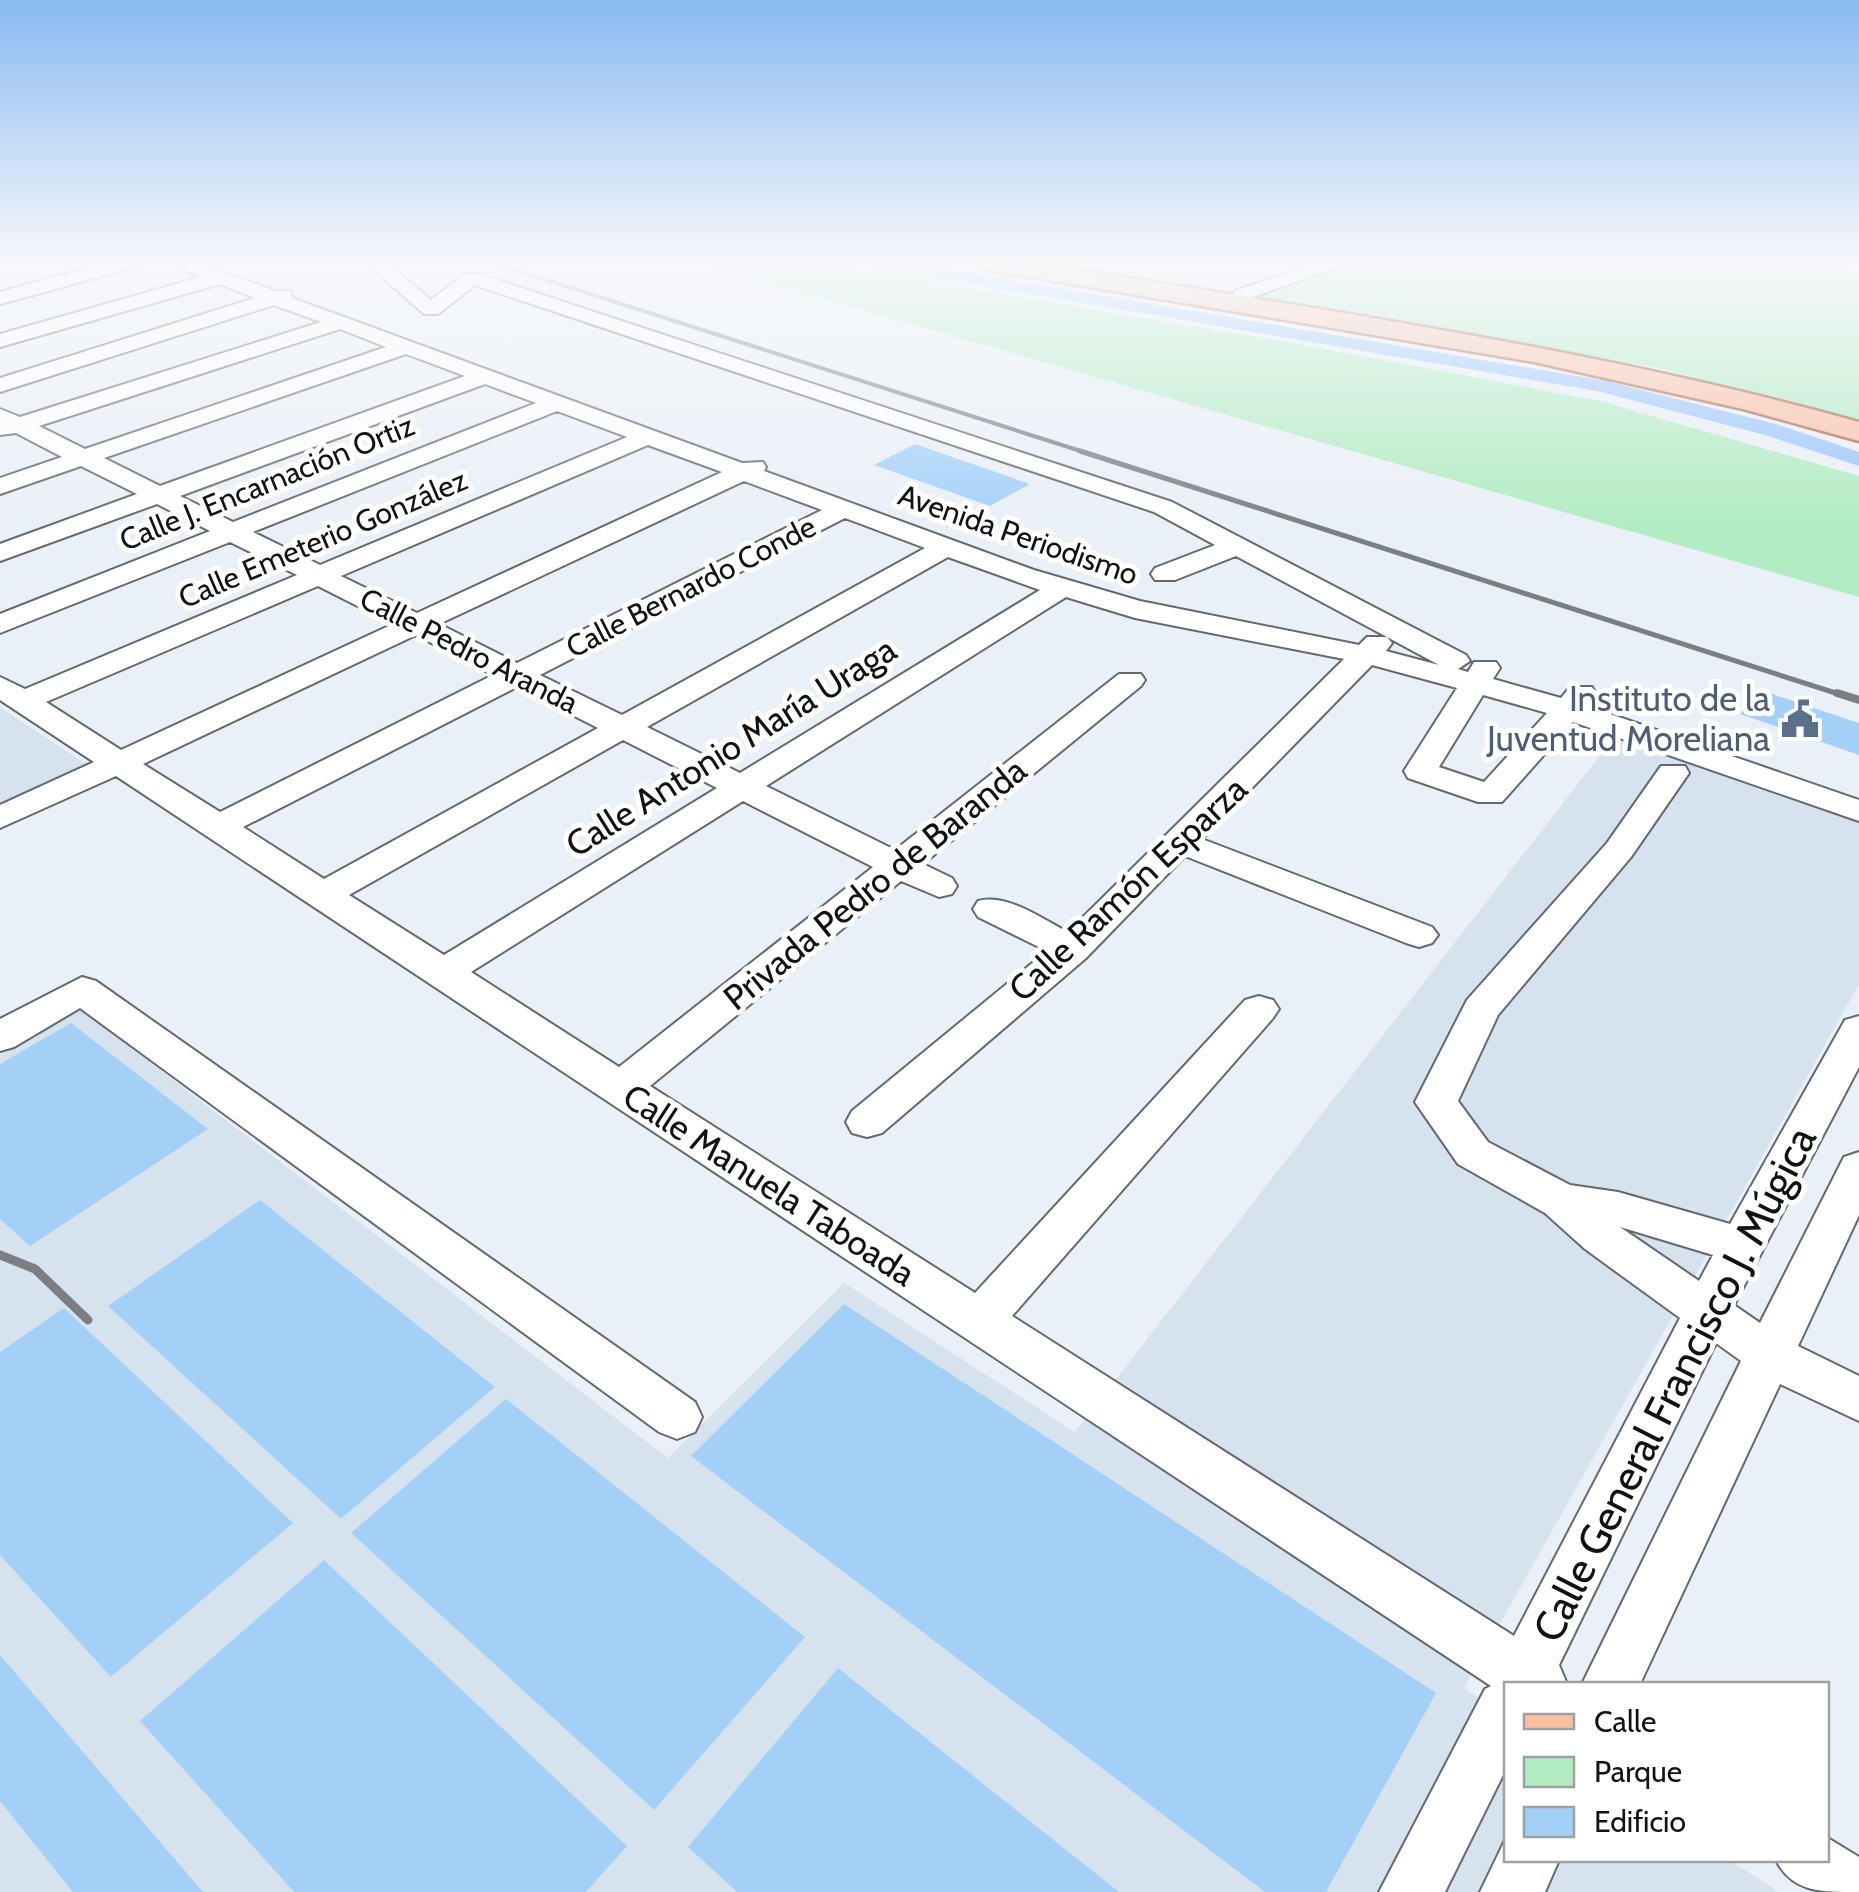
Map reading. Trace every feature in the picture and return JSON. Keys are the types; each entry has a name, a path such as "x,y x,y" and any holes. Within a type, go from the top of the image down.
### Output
{"main road":[{"path":"1501,349 1611,368 1772,406 1859,432"}],"street":[{"path":"0,385 113,349"},
{"path":"6,424 252,349"},
{"path":"0,486 399,349"},
{"name":"Avenida Periodismo","path":"417,349 649,436 754,467 843,509 1062,588 1150,613 1372,649"},
{"name":"Avenida Periodismo","path":"434,349 754,467 1061,572 1471,677"},
{"path":"687,349 1163,507 1471,677 1859,811"},
{"path":"0,554 486,376"},
{"name":"Calle J. Encarnación Ortiz","path":"0,624 558,402"},
{"name":"Calle Pedro Aranda","path":"6,424 85,457 939,886"},
{"name":"Calle Emeterio González","path":"12,694 320,575 649,436"},
{"path":"0,818 754,467"},
{"name":"Calle Bernardo Conde","path":"217,827 843,509"},
{"path":"322,895 946,547"},
{"path":"1164,574 1235,548"},
{"name":"Calle Antonio María Uraga","path":"442,973 1062,588"},
{"name":"Calle Ramón Esparza","path":"867,1122 1074,948 1372,649"},
{"path":"1471,677 1420,771 1490,796 1570,709"},
{"name":"Privada Pedro de Baranda","path":"620,1088 1130,680"},
{"name":"Calle Manuela Taboada","path":"12,694 979,1321 1513,1682"},
{"path":"1570,709 1859,789"},
{"path":"1673,772 1618,850 1482,1009 1436,1102 1473,1153 1561,1201 1601,1237 1768,1354 1859,1400"},
{"path":"1182,843 1419,935"},
{"path":"990,909 1074,948"},
{"path":"0,1037 82,990 677,1416"},
{"path":"979,1321 1259,1009"},
{"name":"Calle General Francisco J. Múgica","path":"1525,1682 1741,1245 1859,1030"},
{"name":"Calle General Francisco J. Múgica","path":"1612,1682 1768,1354 1853,1192"},
{"path":"1561,1201 1618,1209 1741,1245"},
{"name":"Calle General Francisco J. Múgica","path":"1412,1892 1504,1721"},
{"path":"1512,1892 1527,1862"},
{"path":"1811,1862 1858,1892"}],"shaded area":[{"path":"0,707 89,766 0,806"},
{"path":"1619,731 1859,815 1859,984 1464,1688 1504,1715 1504,1862 1732,1862 1779,1892 0,1892 0,1055 79,1008 668,1458 844,1283 1075,1432"}],"green space":[{"path":"999,349 1326,349 1600,401 1859,476 1859,597"},
{"path":"1551,349 1859,349 1859,421 1654,367"}],"water":[{"path":"1354,349 1419,349 1606,381 1779,425 1859,452 1859,466 1765,435 1597,391"}],"building":[{"path":"915,444 1030,484 990,506 874,465"},
{"name":"Instituto de la Juventud Moreliana","path":"1760,690 1859,723 1859,755 1740,714"},
{"path":"71,1023 208,1129 30,1246 0,1219 0,1064"},
{"path":"260,1200 495,1387 341,1519 108,1306"},
{"path":"844,1304 1436,1693 1326,1892 1265,1892 691,1456"},
{"path":"64,1308 293,1523 111,1677 0,1555 0,1352"},
{"path":"506,1399 805,1637 654,1810 351,1533"},
{"path":"324,1560 627,1846 586,1892 294,1892 140,1721"},
{"path":"0,1655 203,1892 73,1892 0,1801"},
{"path":"838,1668 1119,1892 737,1892 688,1847"}],"railway":[{"path":"763,349 1087,453"},
{"path":"1080,451 1845,696"},
{"path":"1837,693 1859,700"},
{"path":"0,1255 35,1269 88,1320"}],"place":[{"name":"Instituto de la Juventud Moreliana","path":"1800,719"}]}
